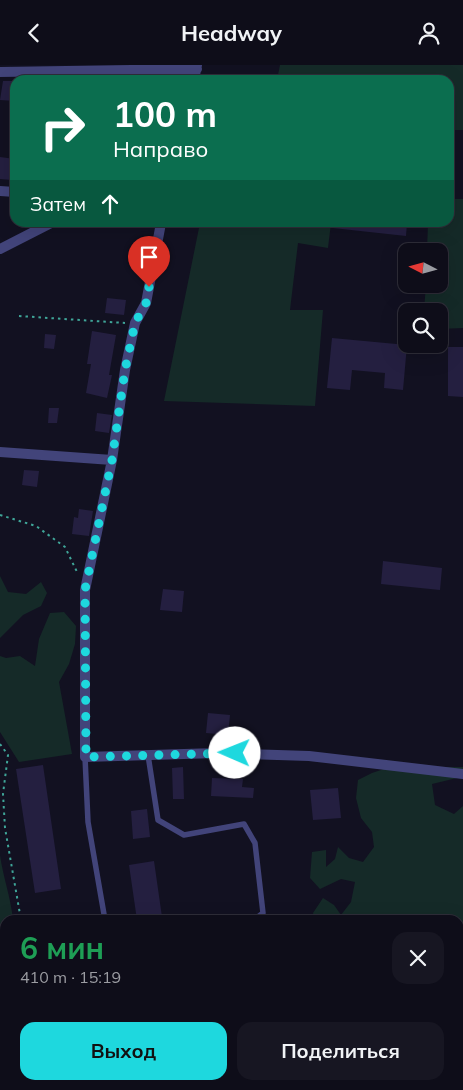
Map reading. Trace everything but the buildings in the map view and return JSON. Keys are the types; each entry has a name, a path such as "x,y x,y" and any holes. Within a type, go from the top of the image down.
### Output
{"street":[{"path":"0,72 197,67"},
{"path":"0,249 43,227"},
{"path":"160,227 146,303 135,323 125,370 112,460 85,590 86,757 217,753 309,756 463,774"},
{"path":"0,452 112,460"}],"lane":[{"path":"148,755 158,820 184,835 244,824 255,843 263,913 260,915"},
{"path":"86,757 88,822 104,915"}],"path":[{"path":"19,316 135,323"},
{"path":"0,515 36,527 65,547 85,590"},
{"path":"0,744 8,755 3,794 6,828 20,915"}],"green space":[{"path":"280,65 463,65 463,130 455,130 454,140 454,75 278,75"},
{"path":"454,199 463,199 463,328 448,329 448,303 425,303 425,293 448,293 448,243 427,243 428,227 454,227"},
{"path":"199,227 331,227 328,248 298,243 290,310 323,310 315,406 164,401"},
{"path":"0,576 8,592 26,594 41,582 47,593 41,606 23,615 0,638"},
{"path":"64,612 76,626 75,644 69,664 59,682 72,754 19,762 0,732 0,656 6,658 20,656 35,666 39,639 50,613"},
{"path":"390,767 463,767 463,779 457,778 432,784 435,805 454,814 463,806 463,915 341,915 351,902 355,882 341,879 320,889 310,878 312,852 326,850 326,867 335,859 338,847 349,858 363,862 374,847 372,832 361,818 356,798 358,780"},
{"path":"0,855 12,915 0,915"},
{"path":"323,898 334,905 341,915 314,915"}],"route":[{"path":"149,287 146,303 135,323 125,370 112,460 85,590 86,757 235,753"}]}
